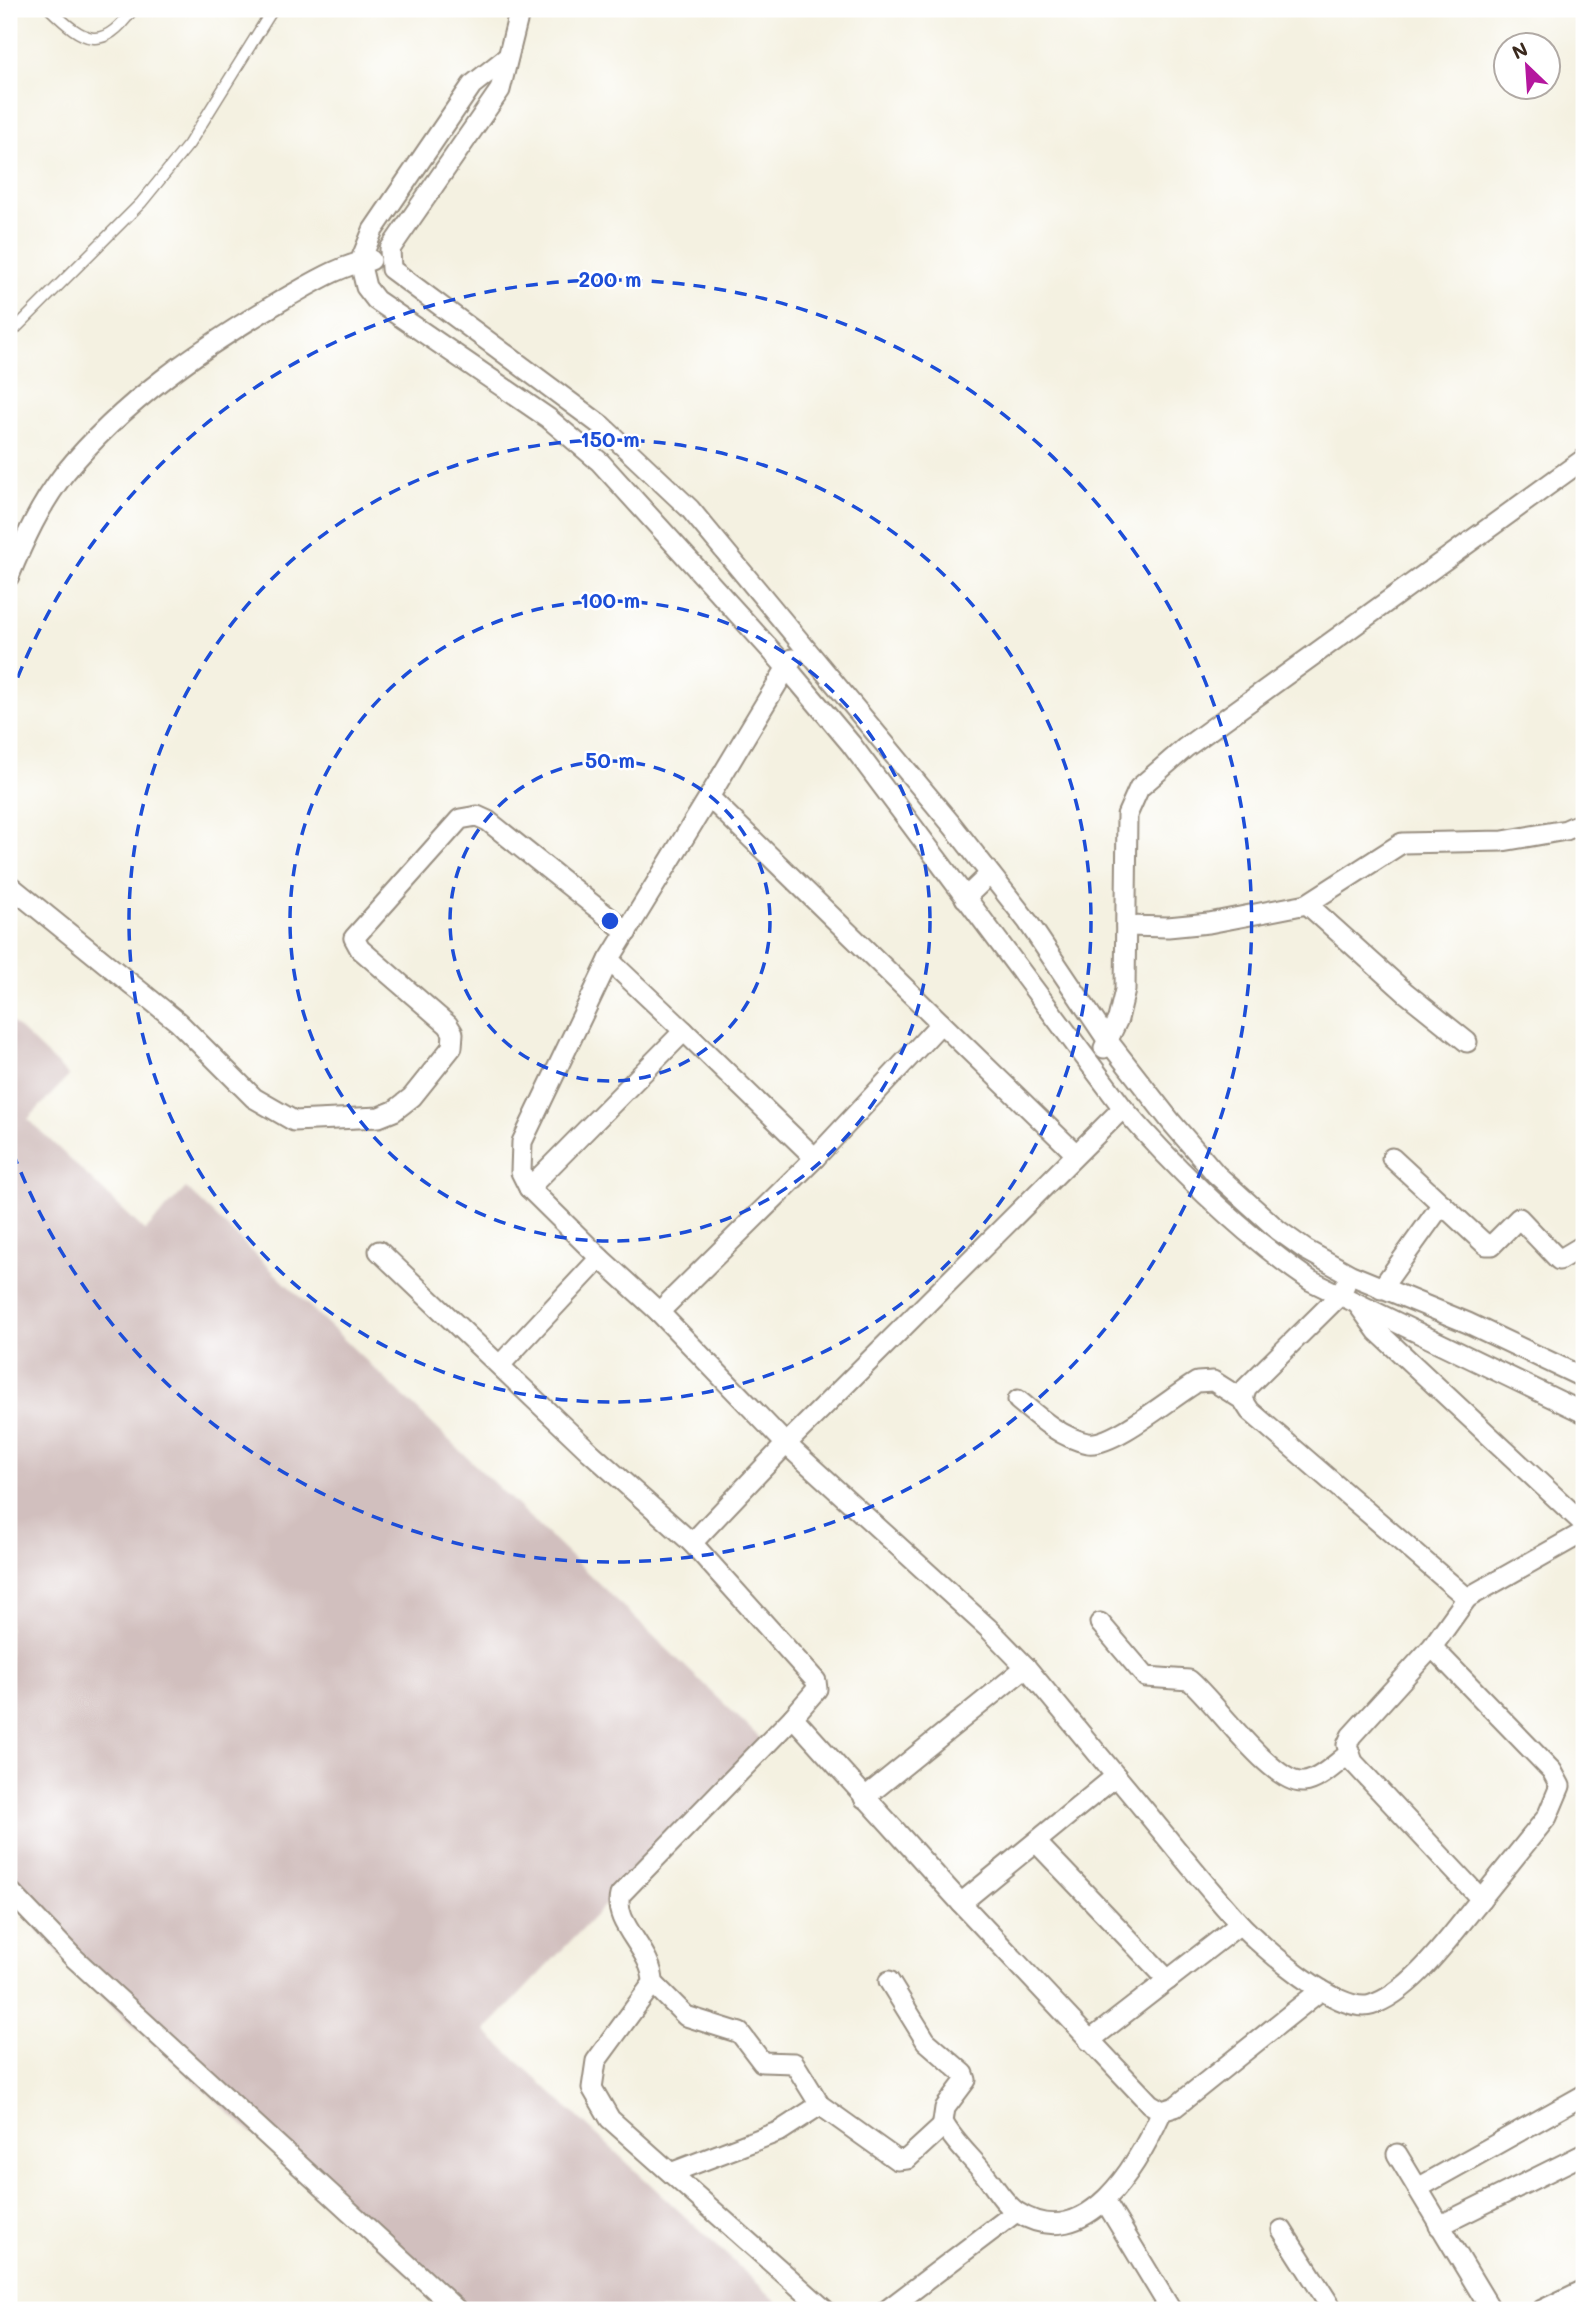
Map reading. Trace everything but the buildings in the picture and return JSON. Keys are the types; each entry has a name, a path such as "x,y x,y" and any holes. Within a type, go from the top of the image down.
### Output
{"street":[{"path":"520,9 505,59 500,90 396,241 389,257 391,270 559,393 642,461 690,509 1028,922 1108,1041 1172,1124 1216,1174 1278,1230 1306,1250 1351,1275 1468,1323 1584,1378"},
{"path":"505,59 472,85 373,230 360,262 366,287 376,299 548,418 600,462 787,668 851,744 1123,1108 1155,1145 1266,1248 1311,1281 1339,1296 1584,1413"},
{"path":"9,576 44,502 65,473 133,403 247,321 312,283 360,262 389,257"},
{"path":"1093,1067 1108,1041 1125,990 1128,815 1139,788 1152,774 1583,462"},
{"path":"802,643 709,797 613,921 609,960 522,1142 521,1172 528,1188 659,1312 786,1444 943,1584 1026,1667 1240,1924 1321,1990 1357,2006 1382,2000 1411,1979 1481,1899 1547,1817 1556,1802 1560,1786 1552,1771 1432,1647"},
{"path":"709,797 1076,1154"},
{"path":"9,885 178,1022 254,1098 294,1121 379,1118 394,1111 412,1097 452,1047 453,1033 448,1025 360,949 354,938 460,819 477,816 488,821 613,921"},
{"path":"1126,926 1168,927 1209,923 1307,904 1402,843 1503,841 1566,830 1584,822"},
{"path":"965,898 990,874"},
{"path":"1307,904 1406,993 1467,1042"},
{"path":"609,960 815,1158"},
{"path":"659,1312 815,1158 941,1023"},
{"path":"528,1188 684,1031"},
{"path":"692,1543 786,1444 1123,1108"},
{"path":"1392,1158 1489,1246 1519,1218 1559,1260 1584,1245"},
{"path":"1381,1289 1442,1204"},
{"path":"379,1251 692,1543 816,1681 817,1689 793,1717 621,1895 620,1913 645,1953 653,1983 686,2015 740,2033 762,2062 794,2063 820,2105 897,2160 907,2158 944,2125"},
{"path":"500,1366 600,1258"},
{"path":"1243,1400 1246,1388 1339,1296 1351,1275"},
{"path":"1358,1304 1377,1331 1584,1524"},
{"path":"1018,1399 1065,1434 1093,1443 1114,1436 1197,1382 1213,1381 1243,1400 1250,1411 1467,1598"},
{"path":"1481,1899 1349,1754 1347,1745 1351,1736 1432,1647 1467,1598 1584,1532"},
{"path":"1100,1623 1146,1677 1189,1680 1250,1748 1296,1781 1307,1782 1349,1754"},
{"path":"864,1798 1026,1667"},
{"path":"793,1717 864,1798 1089,2040 1150,2104 1162,2111 1175,2107 1321,1990"},
{"path":"961,1903 1116,1776"},
{"path":"1037,1842 1168,1980"},
{"path":"9,1890 73,1957 457,2310"},
{"path":"1089,2040 1240,1924"},
{"path":"889,1981 926,2041 964,2074 964,2083 945,2108 942,2116 944,2125 1016,2212 1051,2225 1082,2216 1105,2201 1142,2155 1162,2111"},
{"path":"653,1983 596,2061 592,2088 610,2119 673,2172 825,2310"},
{"path":"1418,2188 1584,2095"},
{"path":"673,2172 780,2131 820,2105"},
{"path":"1396,2154 1491,2310"},
{"path":"1439,2226 1584,2154"},
{"path":"1105,2201 1171,2310"},
{"path":"887,2310 1016,2212"},
{"path":"1283,2230 1333,2310"},
{"path":"1542,2310 1584,2290"}],"lane":[{"path":"50,9 82,36 92,40 117,30 133,9"},
{"path":"9,335 141,204 181,154 273,9"}],"shaded area":[{"path":"9,1019 69,1076 28,1119 145,1231 186,1188 762,1740 485,2031 786,2310 448,2310 84,1981 9,1898"}]}
